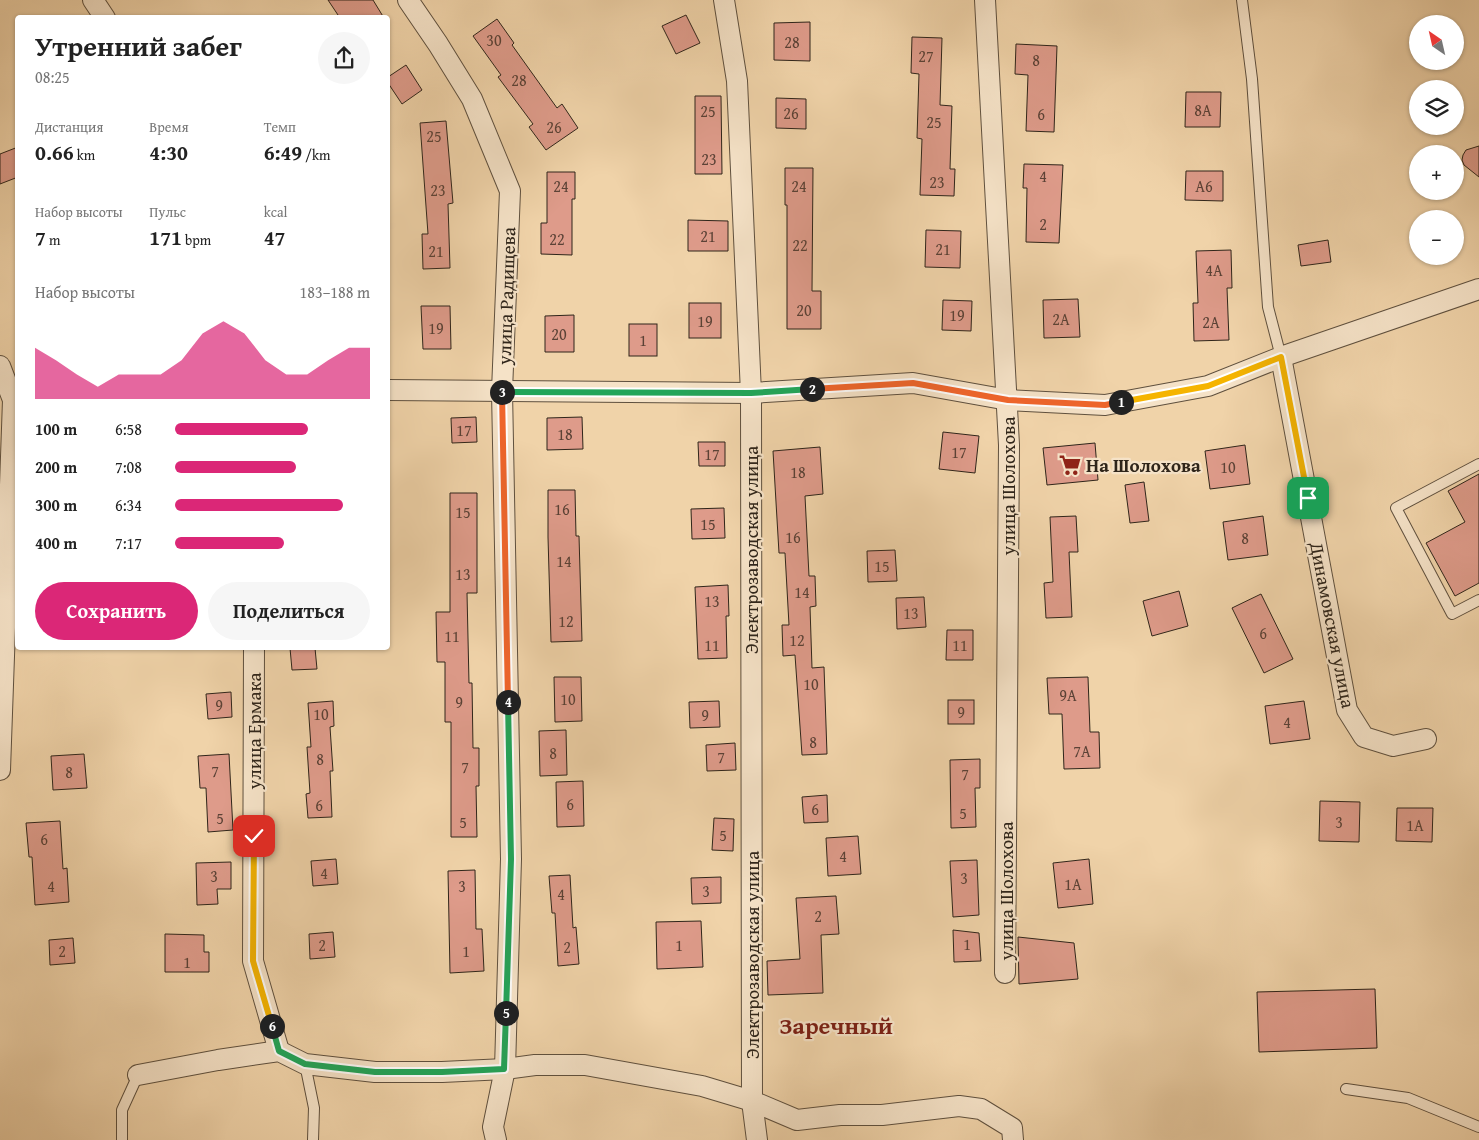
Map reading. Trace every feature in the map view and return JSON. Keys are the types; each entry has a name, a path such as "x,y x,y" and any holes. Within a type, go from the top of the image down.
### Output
{"street":[{"path":"93,0 104,15"},
{"name":"улица Радищева","path":"408,0 472,99 510,191 502,391 511,859 504,1069 493,1127 496,1140"},
{"name":"Электрозаводская улица","path":"724,0 737,81 751,393 752,1101 757,1140"},
{"name":"улица Шолохова","path":"985,0 1009,445 1005,973"},
{"path":"390,390 751,393 913,383 1008,400 1105,405 1208,386 1281,357 1479,289"},
{"name":"Динамовская улица","path":"1281,357 1347,710 1364,737 1393,746 1426,739"},
{"path":"0,366 15,400 0,770"},
{"name":"улица Ермака","path":"254,650 253,961 279,1051"},
{"path":"138,1075 279,1051 305,1064 375,1072 442,1072 504,1069 535,1065 584,1065 702,1086 752,1101 796,1120 840,1115 882,1115 959,1106 981,1109 1013,1134"}],"lane":[{"path":"1242,0 1252,79 1268,307 1281,357"},
{"path":"1479,464 1396,508 1452,614 1479,600"},
{"path":"305,1064 314,1108 313,1140"},
{"path":"122,1140 122,1110 138,1075"},
{"path":"1346,1089 1408,1098 1479,1127"}],"building":[{"path":"328,0 373,0 382,15 338,15"},
{"path":"686,15 700,43 676,54 662,26"},
{"path":"497,19 514,43 512,45 557,108 562,104 578,128 546,150 529,127 533,124 498,77 501,75 473,36"},
{"path":"810,22 810,61 774,60 774,23"},
{"path":"912,37 942,38 940,105 952,106 950,169 955,169 954,196 920,195 922,139 917,138 919,74 911,73"},
{"path":"1016,44 1057,46 1054,132 1026,131 1028,75 1015,74"},
{"path":"406,65 422,90 402,104 390,86 390,76"},
{"path":"1186,92 1221,92 1220,127 1185,127"},
{"path":"695,96 721,96 722,174 695,174"},
{"path":"776,98 806,99 806,129 776,128"},
{"path":"446,121 453,203 448,204 450,268 423,269 422,234 428,234 420,123"},
{"path":"1479,146 1479,177 1464,165 1464,153 1466,150"},
{"path":"15,148 15,178 0,184 0,154"},
{"path":"1024,164 1063,165 1059,243 1026,242 1027,188 1023,188"},
{"path":"785,168 813,168 812,291 821,291 821,329 787,329 787,205 785,205"},
{"path":"1186,171 1223,171 1223,201 1185,200"},
{"path":"547,172 575,172 575,199 572,199 572,255 541,254 541,223 547,223"},
{"path":"688,220 728,221 728,251 688,251"},
{"path":"926,230 961,231 960,268 925,267"},
{"path":"1328,240 1331,262 1301,266 1298,245"},
{"path":"1231,250 1232,288 1227,288 1229,340 1194,341 1193,303 1198,303 1196,251"},
{"path":"1078,299 1080,337 1044,338 1043,300"},
{"path":"943,300 972,301 971,331 942,330"},
{"path":"689,303 721,303 721,338 689,338"},
{"path":"421,306 450,306 451,349 423,349"},
{"path":"574,315 574,352 545,352 545,316"},
{"path":"629,324 657,324 657,356 629,356"},
{"path":"476,417 477,442 452,443 451,418"},
{"path":"582,417 583,449 547,450 547,418"},
{"path":"943,432 979,436 975,473 939,469"},
{"path":"698,442 725,442 725,466 699,466"},
{"path":"1095,443 1098,480 1047,485 1043,448"},
{"path":"1245,445 1250,484 1210,489 1205,451"},
{"path":"820,447 823,494 805,496 809,576 815,576 816,606 810,607 812,668 824,667 827,754 802,755 795,655 783,656 782,625 789,625 785,553 779,553 773,451"},
{"path":"1479,474 1479,583 1455,596 1426,543 1465,522 1448,491"},
{"path":"1144,482 1149,521 1130,523 1125,485"},
{"path":"548,490 575,490 576,536 579,536 582,641 551,642"},
{"path":"450,493 477,493 477,593 467,593 469,683 472,683 473,748 479,748 479,786 476,786 477,837 451,837 451,722 445,722 445,662 437,662 436,612 450,612"},
{"path":"724,508 725,538 692,539 691,509"},
{"path":"1076,516 1078,552 1069,552 1072,617 1046,618 1044,583 1053,582 1050,517"},
{"path":"1263,516 1268,555 1228,560 1223,522"},
{"path":"895,550 897,581 868,582 867,551"},
{"path":"728,585 729,616 726,616 727,658 698,659 695,587"},
{"path":"1179,591 1188,626 1152,636 1143,601"},
{"path":"1261,594 1293,659 1264,673 1232,608"},
{"path":"924,597 926,627 897,629 896,598"},
{"path":"947,630 973,630 973,660 946,660"},
{"path":"290,650 315,650 317,669 292,670"},
{"path":"554,677 581,677 582,721 555,722"},
{"path":"1088,677 1090,732 1099,732 1100,768 1064,769 1062,714 1049,714 1047,678"},
{"path":"231,692 232,717 208,719 206,694"},
{"path":"948,700 974,700 974,724 948,724"},
{"path":"333,701 334,726 330,727 333,771 330,771 332,817 308,818 306,794 310,793 307,747 311,747 308,703"},
{"path":"719,701 720,727 690,728 689,702"},
{"path":"1304,701 1310,739 1270,744 1265,706"},
{"path":"566,730 567,775 540,776 539,731"},
{"path":"735,743 736,770 707,771 706,745"},
{"path":"84,754 87,788 53,790 51,756"},
{"path":"229,754 233,830 208,832 206,788 200,788 198,756"},
{"path":"980,759 980,788 975,788 976,827 951,828 950,760"},
{"path":"583,781 584,826 557,827 556,782"},
{"path":"827,795 828,822 804,823 802,797"},
{"path":"1320,801 1360,802 1359,842 1319,841"},
{"path":"1397,808 1433,808 1432,842 1396,841"},
{"path":"714,818 734,819 733,851 712,850"},
{"path":"60,821 63,869 67,868 69,902 35,905 32,857 29,857 26,823"},
{"path":"858,836 861,874 828,876 826,838"},
{"path":"336,859 338,884 313,886 311,861"},
{"path":"1089,859 1093,904 1058,908 1053,863"},
{"path":"977,860 979,915 953,917 950,861"},
{"path":"231,862 231,889 217,889 218,904 197,905 196,863"},
{"path":"475,870 476,929 482,929 484,971 450,973 448,871"},
{"path":"570,875 573,928 576,927 579,964 558,966 555,913 552,913 549,876"},
{"path":"721,877 721,903 692,904 691,878"},
{"path":"836,896 839,934 821,935 823,993 768,995 767,961 800,959 796,898"},
{"path":"701,921 703,967 657,969 656,922"},
{"path":"953,930 979,933 981,961 954,962"},
{"path":"333,932 335,957 310,959 309,934"},
{"path":"165,934 204,935 204,952 209,952 209,972 165,972"},
{"path":"1018,937 1074,943 1078,979 1019,984"},
{"path":"73,938 75,963 50,965 49,940"},
{"path":"1375,989 1377,1048 1259,1052 1257,992"}],"place":[{"name":"На Шолохова","path":"1070,465"}],"district":[{"name":"Заречный","path":"836,1026"}],"route":[{"path":"254,836 253,961 279,1051 305,1064 375,1072 442,1072 504,1069 511,859 502,391 751,393 913,383 1008,400 1105,405 1208,386 1281,357 1308,498"}]}
